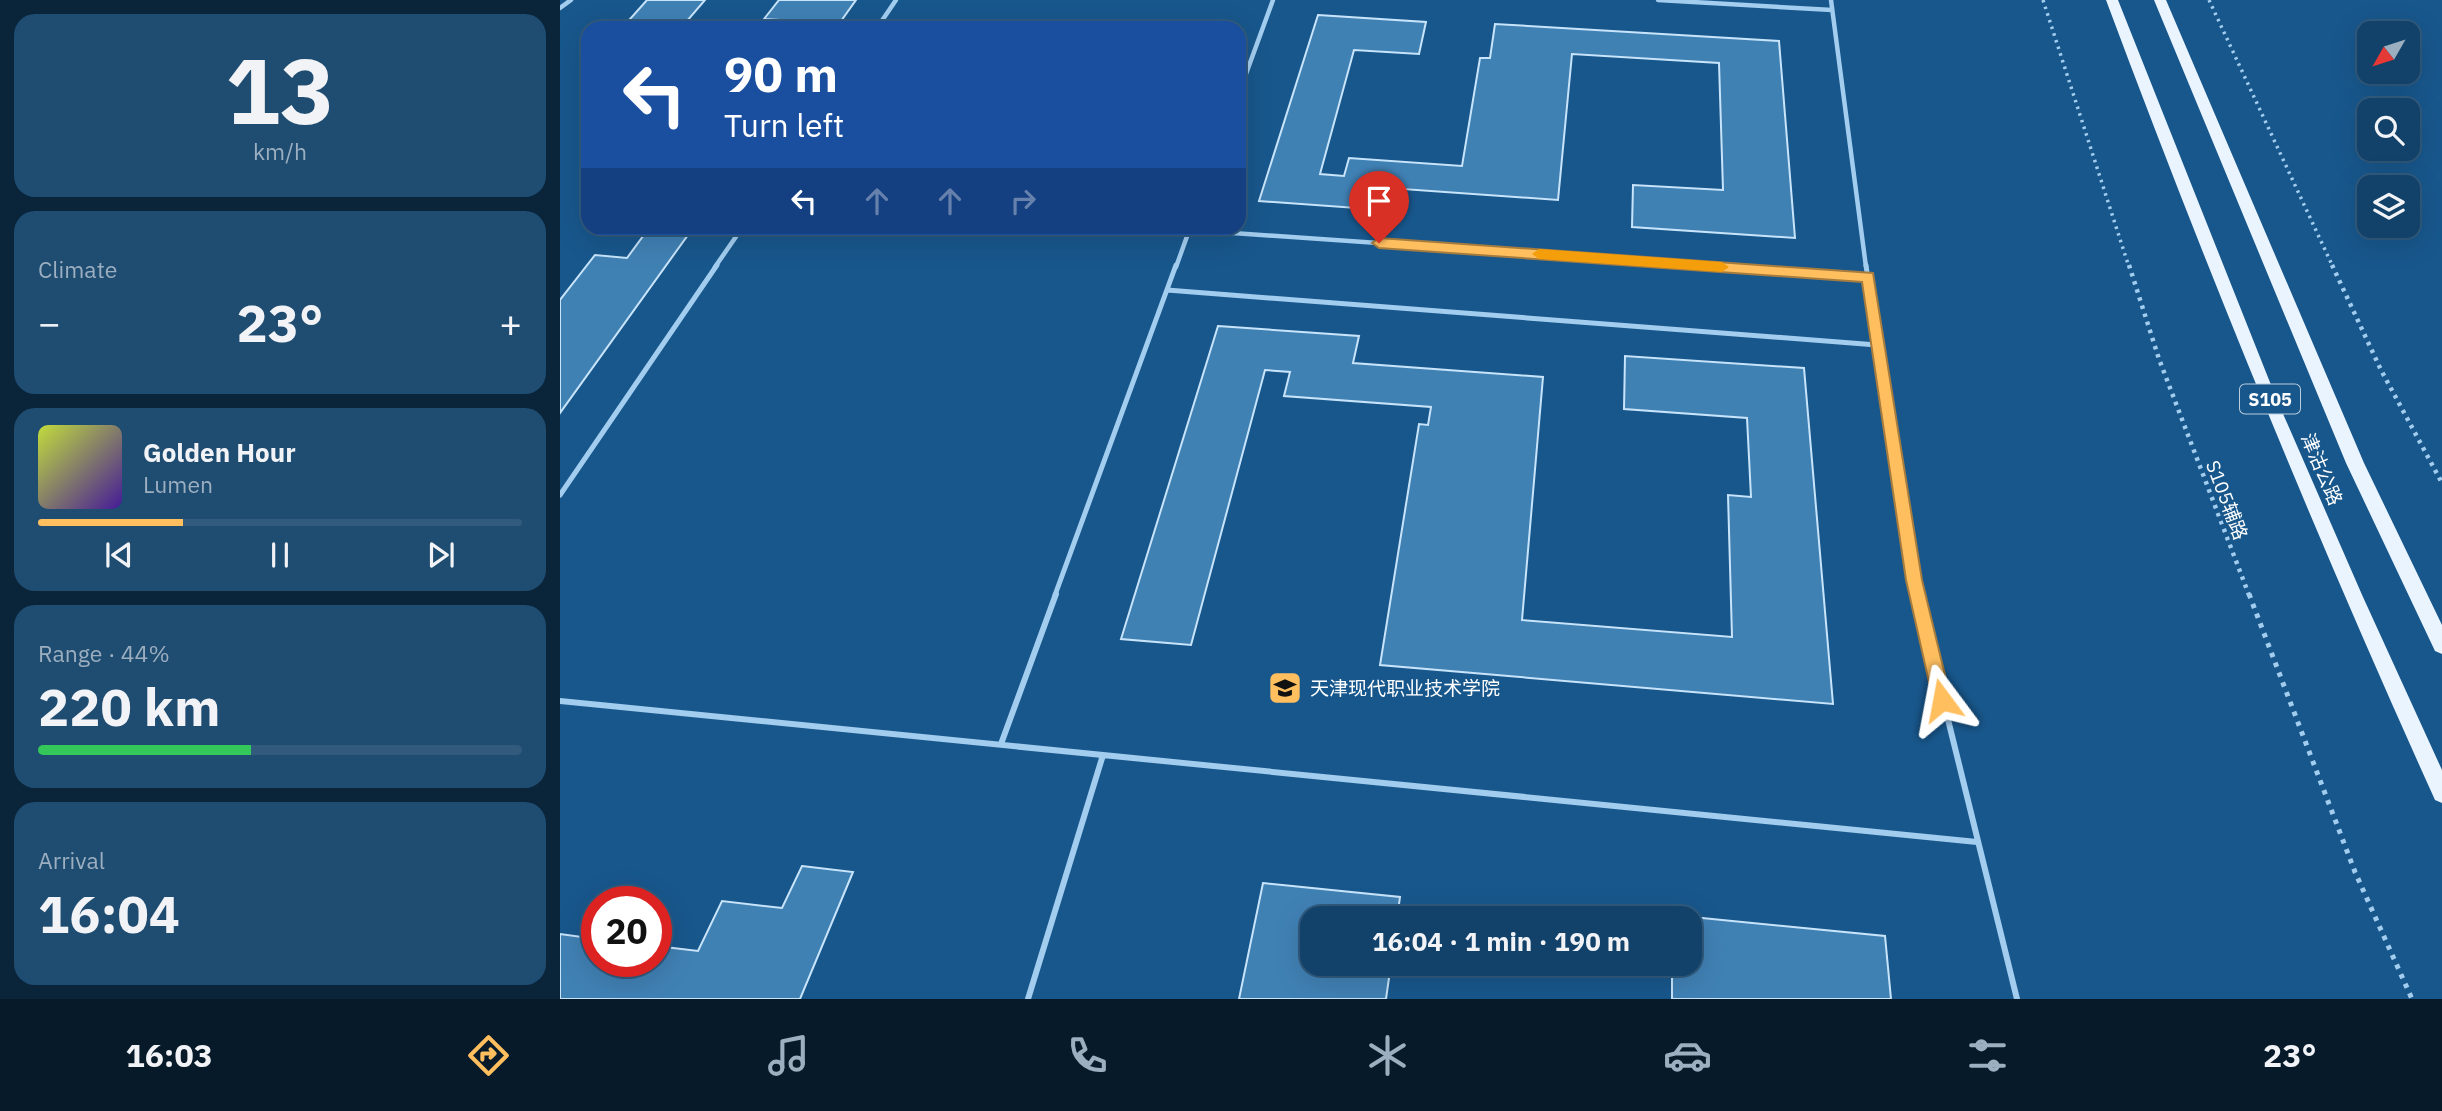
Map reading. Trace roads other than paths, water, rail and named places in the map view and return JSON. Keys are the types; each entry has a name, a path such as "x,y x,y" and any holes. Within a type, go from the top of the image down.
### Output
{"main road":[{"name":"津沽公路","path":"2112,0 2257,368 2382,662 2442,793"},
{"name":"津沽公路","path":"2160,0 2355,463 2442,645"}],"lane":[{"path":"560,8 571,0"},
{"path":"882,21 896,0"},
{"path":"1246,74 1273,0"},
{"path":"1658,0 1832,10"},
{"path":"1831,0 1877,345 1914,580 2017,999"},
{"path":"1246,233 1868,277"},
{"path":"560,495 737,235"},
{"path":"1001,744 1188,235"},
{"path":"1167,290 1877,345"},
{"path":"560,701 1977,842"},
{"path":"1028,999 1103,755"}],"place":[{"name":"天津现代职业技术学院","path":"1285,688"}]}
